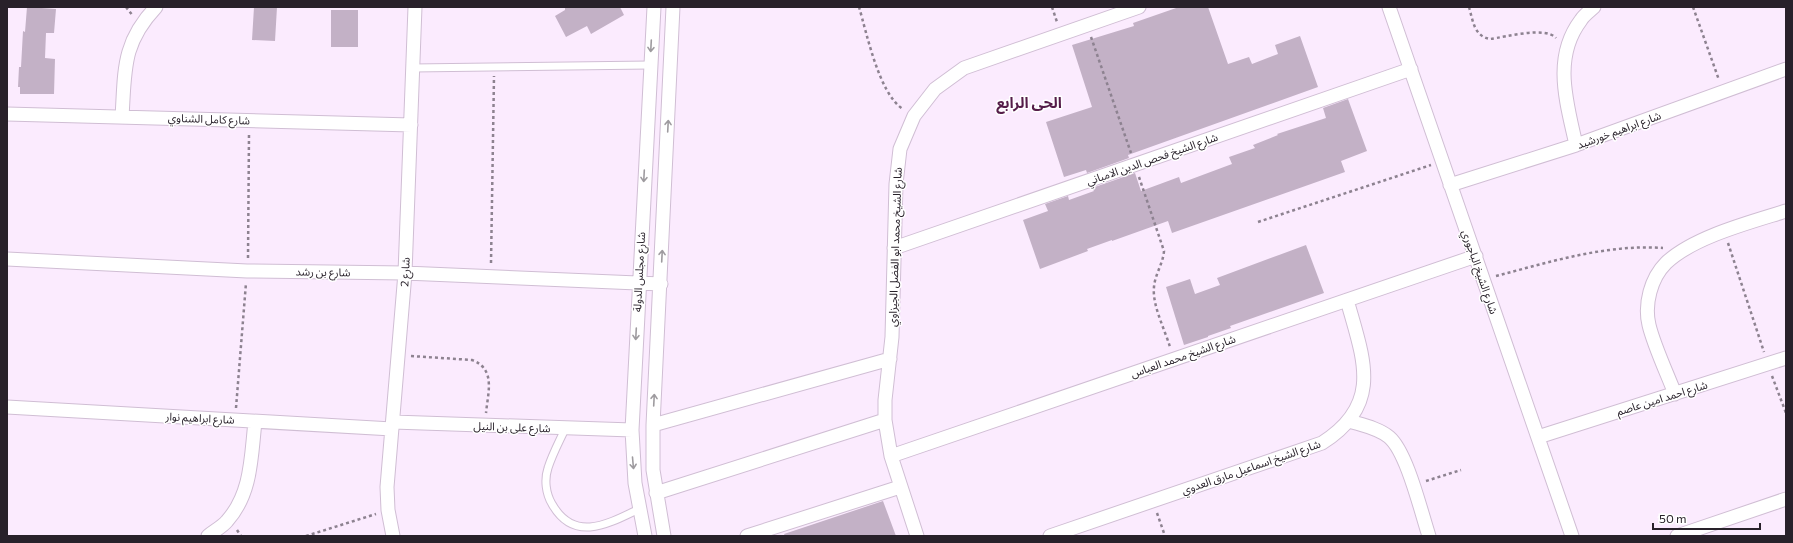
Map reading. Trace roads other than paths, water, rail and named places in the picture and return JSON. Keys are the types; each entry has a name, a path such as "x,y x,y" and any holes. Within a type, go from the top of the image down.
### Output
{"street":[{"path":"122,117 125,68 131,44 142,22 156,7"},
{"name":"شارع 2","path":"393,536 388,510 387,487 405,273 415,7"},
{"name":"شارع مجلس الدولة","path":"643,535 635,483 632,430 638,283 654,7"},
{"name":"شارع مجلس الدولة","path":"664,536 653,470 653,425 661,284 673,7"},
{"name":"شارع الشيخ محمد ابو الفضل الجيزاوي","path":"917,536 891,456 885,420 886,386 892,337 896,184 900,149 914,116 935,89 964,68 1139,7"},
{"name":"شارع الشيخ الباجوري","path":"1389,7 1572,536"},
{"path":"1576,145 1564,88 1566,48 1581,19 1594,7"},
{"name":"شارع الشيخ فحص الدين الامباني","path":"894,248 1411,69"},
{"name":"شارع ابراهيم خورشيد","path":"1450,185 1576,145 1786,69"},
{"name":"شارع كامل الشناوي","path":"7,114 411,125"},
{"path":"1675,394 1649,325 1647,303 1653,281 1666,263 1684,250 1724,231 1786,211"},
{"name":"شارع الشيخ محمد العباس","path":"891,456 1476,256"},
{"name":"شارع بن رشد","path":"7,258 248,272 405,273 661,284"},
{"name":"شارع الشيخ اسماعيل مارق العدوي","path":"1050,536 1322,443 1337,433 1349,421 1360,402 1365,381 1363,359 1347,300"},
{"name":"شارع احمد امين عاصم","path":"1538,437 1768,365 1786,358"},
{"path":"653,425 890,359"},
{"name":"شارع ابراهيم نوار","path":"7,407 255,422 393,426"},
{"path":"656,493 885,420"},
{"path":"1349,421 1376,430 1388,436 1398,446 1429,536"},
{"path":"208,536 227,521 241,501 249,477 255,422"},
{"name":"شارع على بن النيل","path":"393,426 485,426 632,430"},
{"path":"747,536 900,487"},
{"path":"1677,536 1786,500"}],"lane":[{"path":"413,68 650,65"},
{"path":"565,429 547,469 546,494 558,516 580,527 605,525 639,509"}],"district":[{"name":"الحى الرابع","path":"1029,103"}]}
